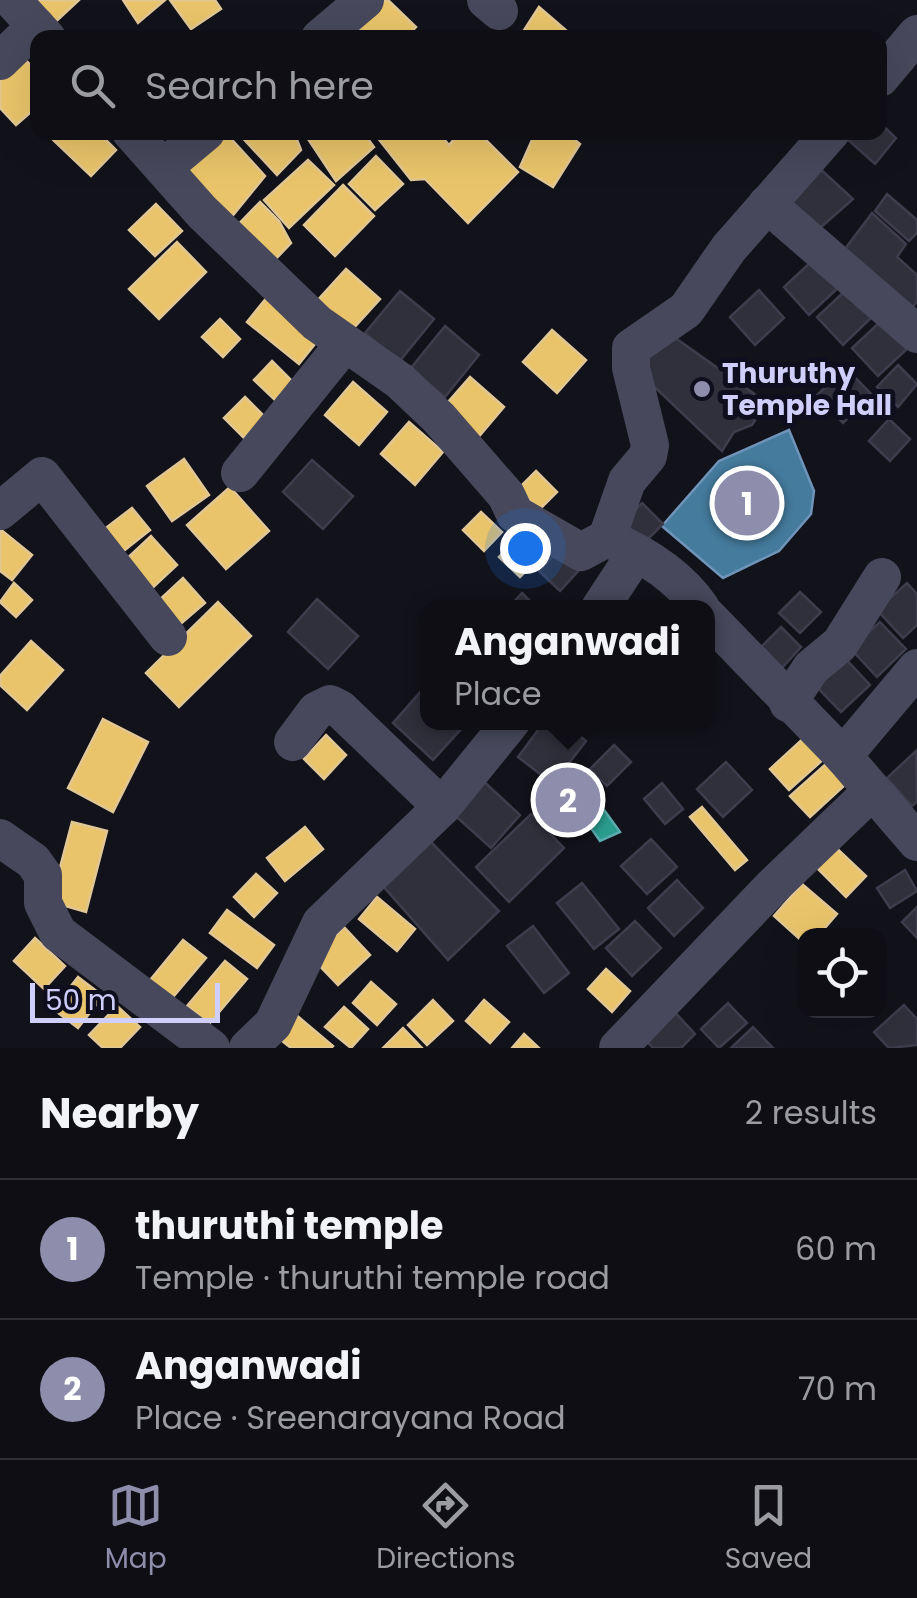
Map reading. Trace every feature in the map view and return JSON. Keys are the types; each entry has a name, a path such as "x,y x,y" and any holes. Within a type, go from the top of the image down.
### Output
{"street":[{"path":"329,30 365,0"},
{"path":"0,61 32,21"},
{"path":"887,70 917,34"},
{"path":"138,140 202,212 317,323 400,381 439,418 506,495 516,514 581,552 621,546 669,575 693,600"},
{"path":"163,168 196,140"},
{"path":"603,600 621,546 628,481 648,456 650,445 631,368 631,348 686,310 702,282 824,140"},
{"path":"767,204 917,334"},
{"path":"240,472 346,343"},
{"path":"0,510 42,476 168,637"},
{"path":"788,703 811,668 840,644 882,577"},
{"path":"715,625 844,756 917,842"},
{"path":"844,756 917,668"},
{"path":"293,742 316,711 330,704 340,709 442,807"},
{"path":"248,1048 272,1024 321,923 442,807 505,730"},
{"path":"618,1048 773,886 872,791"},
{"path":"0,838 34,861 43,875 43,902 58,934 211,1048"}],"building: Homes":[{"path":"22,0 79,0 50,27"},
{"path":"123,0 165,0 138,23"},
{"path":"170,0 215,0 221,9 191,29"},
{"path":"372,0 388,0 416,27 360,30 350,19"},
{"path":"539,7 566,30 524,30"},
{"path":"21,55 30,65 30,113 16,125 0,108 0,77"},
{"path":"53,140 106,140 116,150 91,176"},
{"path":"215,140 232,140 265,176 225,225 180,169"},
{"path":"244,140 297,140 301,150 277,175"},
{"path":"309,140 369,140 374,147 336,181"},
{"path":"379,140 445,140 449,145 453,140 486,140 518,172 468,223 425,179 411,180"},
{"path":"532,140 575,140 580,144 553,187 520,167"},
{"path":"376,156 403,184 375,210 349,184"},
{"path":"308,160 334,185 289,228 264,200"},
{"path":"343,185 374,216 335,256 304,225"},
{"path":"260,202 279,221 291,243 270,265 233,230"},
{"path":"156,204 182,231 155,256 129,230"},
{"path":"177,242 206,272 159,319 129,289"},
{"path":"346,269 380,299 351,331 317,301"},
{"path":"268,296 319,339 299,364 247,322"},
{"path":"220,319 240,339 223,357 202,337"},
{"path":"552,330 586,360 557,393 523,362"},
{"path":"272,361 293,382 275,400 254,380"},
{"path":"470,377 504,407 476,440 442,409"},
{"path":"353,382 387,412 359,445 325,415"},
{"path":"245,397 265,417 244,438 224,418"},
{"path":"409,422 443,452 415,485 381,454"},
{"path":"184,459 209,495 172,521 147,486"},
{"path":"536,471 557,492 539,510 518,489"},
{"path":"230,487 269,531 226,569 187,525"},
{"path":"132,508 150,530 116,557 98,534"},
{"path":"481,512 502,532 484,551 463,530"},
{"path":"0,529 32,555 12,580 0,571"},
{"path":"151,536 177,565 147,593 121,564"},
{"path":"517,538 538,559 520,577 499,557"},
{"path":"183,578 205,603 177,627 156,603"},
{"path":"14,583 32,600 16,617 0,602"},
{"path":"218,602 251,636 179,707 146,673"},
{"path":"31,641 63,670 27,710 0,685 0,676"},
{"path":"103,719 148,742 113,812 68,788"},
{"path":"326,735 346,755 324,779 304,759"},
{"path":"806,736 826,757 789,790 770,769"},
{"path":"827,763 846,784 810,817 790,796"},
{"path":"702,807 747,860 735,870 690,817"},
{"path":"72,822 107,831 86,912 51,902"},
{"path":"305,827 323,849 285,881 267,858"},
{"path":"830,842 866,876 846,897 811,862"},
{"path":"256,874 277,893 254,917 234,897"},
{"path":"802,884 837,914 825,928 797,928 797,937 774,916"},
{"path":"377,897 415,929 397,951 359,919"},
{"path":"227,910 274,945 257,968 210,933"},
{"path":"344,927 370,955 338,985 312,958"},
{"path":"35,938 65,966 44,989 14,961"},
{"path":"183,940 206,958 168,1003 146,985"},
{"path":"225,961 247,979 209,1024 187,1006"},
{"path":"606,969 630,991 612,1012 588,989"},
{"path":"78,977 103,996 78,1028 53,1009"},
{"path":"371,982 396,1004 377,1025 353,1003"},
{"path":"433,1000 453,1021 427,1045 408,1025"},
{"path":"484,1000 509,1022 490,1043 466,1021"},
{"path":"117,1006 140,1027 120,1048 103,1048 89,1035"},
{"path":"344,1007 368,1029 351,1048 325,1027"},
{"path":"295,1014 333,1046 291,1048 276,1036"},
{"path":"403,1028 422,1048 383,1048"},
{"path":"524,1034 539,1048 512,1048"}],"building: Schools":[{"path":"602,807 620,832 600,841 584,818"}],"building: Public":[{"path":"789,430 814,491 811,514 779,551 723,578 662,526 719,461"}],"building: Other":[{"path":"887,130 896,138 875,164 848,140 887,140"},
{"path":"817,166 853,199 820,228 788,199"},
{"path":"887,194 917,220 917,233 909,241 875,211"},
{"path":"872,213 906,244 897,257 917,275 917,302 908,312 845,249"},
{"path":"813,260 838,288 809,315 784,287"},
{"path":"759,290 784,318 755,345 730,317"},
{"path":"846,290 872,317 843,345 817,317"},
{"path":"400,291 434,319 399,362 365,333"},
{"path":"881,321 907,349 878,376 852,348"},
{"path":"445,326 479,355 445,397 410,369"},
{"name":"Thuruthy Temple Hall","path":"674,337 767,403 752,425 734,432 722,451 642,375 638,356"},
{"path":"898,365 917,384 898,407 877,387"},
{"path":"846,368 872,395 843,423 817,395"},
{"path":"889,419 910,439 890,461 869,441"},
{"path":"312,460 353,496 323,529 283,492"},
{"path":"642,503 663,524 642,545 621,525"},
{"path":"560,549 580,569 560,591 539,571"},
{"path":"907,583 917,594 917,625 903,638 877,610"},
{"path":"800,592 821,612 800,633 779,613"},
{"path":"317,599 358,636 328,669 288,632"},
{"path":"880,622 906,649 877,677 851,649"},
{"path":"781,627 801,647 781,669 760,648"},
{"path":"844,657 870,685 841,712 815,685"},
{"path":"420,692 420,730 460,730 433,760 393,723"},
{"path":"538,730 572,730 586,741 553,784 518,757"},
{"path":"614,745 631,762 607,786 590,769"},
{"path":"916,751 917,802 912,806 887,778"},
{"path":"726,762 752,790 723,817 697,789"},
{"path":"480,778 520,815 491,848 450,811"},
{"path":"662,783 683,809 665,824 644,799"},
{"path":"572,787 575,806 567,810 559,794"},
{"path":"531,814 564,848 509,902 476,867"},
{"path":"424,835 499,911 448,960 376,878"},
{"path":"651,839 677,867 647,894 621,866"},
{"path":"905,870 917,891 890,908 877,888"},
{"path":"677,880 703,908 674,936 648,908"},
{"path":"582,883 619,929 594,949 557,903"},
{"path":"917,907 917,938 902,922"},
{"path":"635,921 661,948 632,976 606,948"},
{"path":"533,926 569,973 544,993 507,946"},
{"path":"728,1003 747,1023 719,1048 701,1029"},
{"path":"904,1005 917,1019 917,1045 889,1048 874,1032"},
{"path":"670,1007 695,1034 681,1048 653,1048 640,1034"},
{"path":"753,1027 773,1048 731,1048"}],"place":[{"name":"Thuruthy Temple Hall","path":"702,389"},
{"name":"thuruthi temple","path":"747,503"},
{"name":"Anganwadi","path":"568,800"}]}
